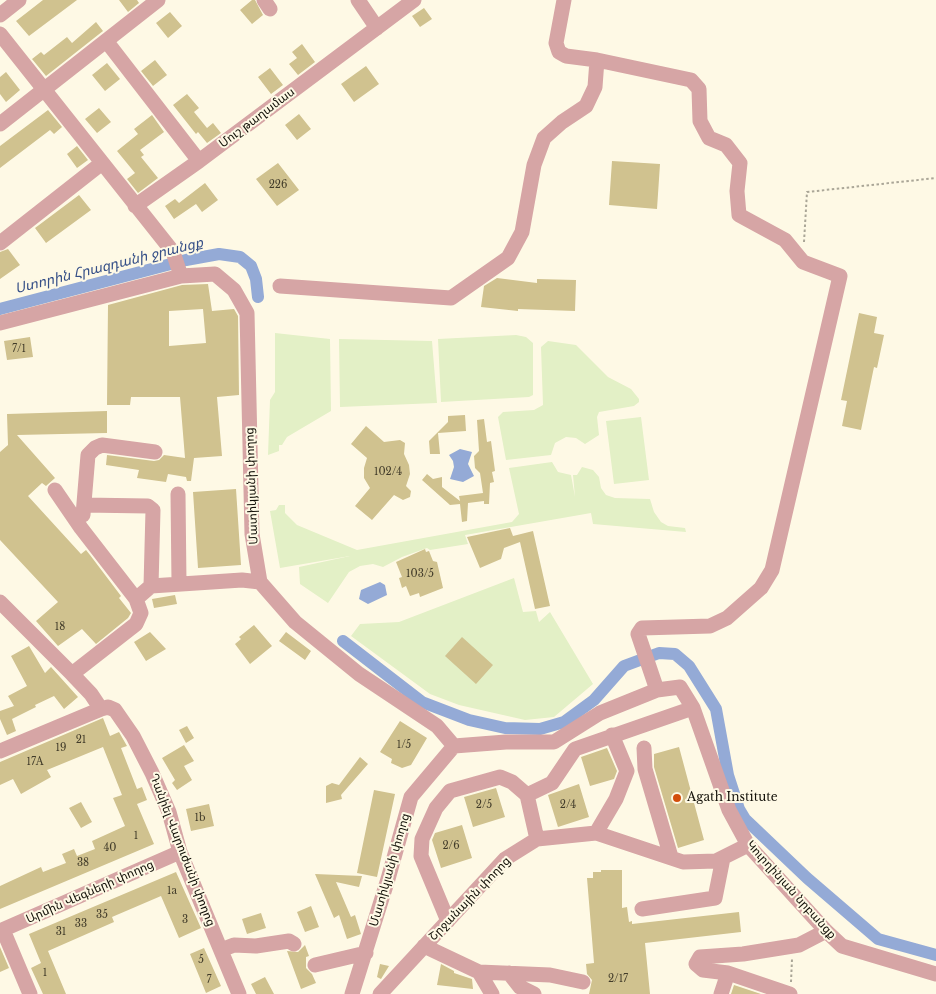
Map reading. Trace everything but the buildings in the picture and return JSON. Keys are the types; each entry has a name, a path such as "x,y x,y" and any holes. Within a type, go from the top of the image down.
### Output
{"street":[{"path":"0,15 20,0"},
{"path":"0,124 107,42 158,0"},
{"path":"358,0 377,28"},
{"name":"Մուշ թաղամաս","path":"136,206 414,0"},
{"path":"564,0 556,43 559,52 566,56 597,60 691,80 699,89 700,121 709,138 726,145 740,163 737,190 739,215 785,240 803,262 840,276 772,570 761,588 727,618 710,626 642,628 638,634 657,690"},
{"path":"0,34 173,252 181,276"},
{"path":"107,42 199,161"},
{"path":"280,286 451,298 508,258 522,232 534,164 544,138 562,122 586,106 595,87 597,60"},
{"path":"0,242 102,163"},
{"name":"Մատիկյանի փողոց","path":"0,322 181,276 215,274 234,290 247,313 252,534 260,582"},
{"path":"81,528 88,455 95,448 102,445 155,452"},
{"path":"56,490 81,528 136,599 141,613 136,624 72,674"},
{"path":"178,494 179,583"},
{"path":"84,505 148,506 152,510 151,586"},
{"path":"136,599 151,586 242,580 260,582 295,622 359,674 437,726 454,746"},
{"name":"Դանիել Վարուժանի փողոց","path":"0,602 133,736 152,772 169,812 180,852 239,994"},
{"name":"Կուրղինյան նրբանցք","path":"454,746 506,742 554,742 600,713 657,690 680,687 693,708 729,810 748,846 842,946 936,974"},
{"path":"527,795 552,783 574,749 693,708"},
{"path":"0,751 108,710"},
{"path":"596,833 616,799 627,771 612,735"},
{"name":"Մատիկյանի փողոց","path":"352,994 366,953 411,797 454,746"},
{"path":"644,748 645,769 671,857"},
{"path":"448,921 422,856 422,839 436,808 450,791 500,777 512,782 527,795 537,839"},
{"name":"Շրջանային փողոց","path":"380,994 505,859 537,839 596,833 683,862 716,861 748,846"},
{"name":"Արմին Վեգների փողոց","path":"1,930 180,852"},
{"path":"642,909 715,898 723,858"},
{"path":"1,930 30,994"},
{"path":"791,989 728,973 703,970 696,964 700,957 743,954 799,945 826,931"},
{"path":"221,950 234,945 256,946 289,941 294,944"},
{"path":"424,946 479,972 550,974 583,982"},
{"path":"315,965 366,953"},
{"path":"479,972 492,994"},
{"path":"508,973 520,987 534,994"},
{"path":"721,994 728,973"}],"path":[{"path":"803,262 807,192 936,178"},
{"path":"791,989 792,946"}],"green space":[{"path":"275,333 330,339 331,411 287,437 282,445 279,445 279,451 268,455 270,400 275,392"},
{"path":"516,335 526,337 533,343 533,395 529,397 441,402 438,339"},
{"path":"339,339 432,341 437,403 340,407"},
{"path":"548,341 576,345 608,377 631,389 639,399 639,402 634,406 599,412 597,417 599,435 585,444 576,438 566,437 555,443 551,455 506,460 498,417 503,412 534,410 543,405 541,347"},
{"path":"641,417 649,480 614,484 606,421"},
{"path":"552,462 558,472 571,475 575,497 573,475 577,475 582,467 593,470 599,477 601,488 606,495 615,498 650,499 654,512 661,522 668,526 685,528 686,532 593,524 591,513 465,535 468,544 430,550 427,548 402,557 383,567 373,564 360,566 349,572 328,603 300,584 299,567 350,556 280,568 270,511 276,510 279,505 285,505 285,513 297,525 357,550 512,522 519,514 509,468"},
{"path":"514,578 523,612 536,611 539,622 550,612 593,684 554,717 525,720 459,705 430,694 351,636 360,624 399,622"}],"water":[{"path":"460,449 472,452 468,464 474,476 463,482 450,479 454,467 449,455"},
{"path":"380,582 385,585 387,595 368,604 359,599 361,590"}],"waterway":[{"name":"Ստորին Հրազդանի ջրանցք","path":"0,309 186,260 219,254 240,257 251,266 256,279 258,297"},
{"name":"Ստորին Հրազդանի ջրանցք","path":"343,641 422,702 469,720 505,728 540,729 564,722 594,700 624,666 659,653 675,654 689,666 716,709 728,775 739,809 745,819 807,878 878,939 936,955"}],"place":[{"name":"Agath Institute","path":"677,798"}]}
